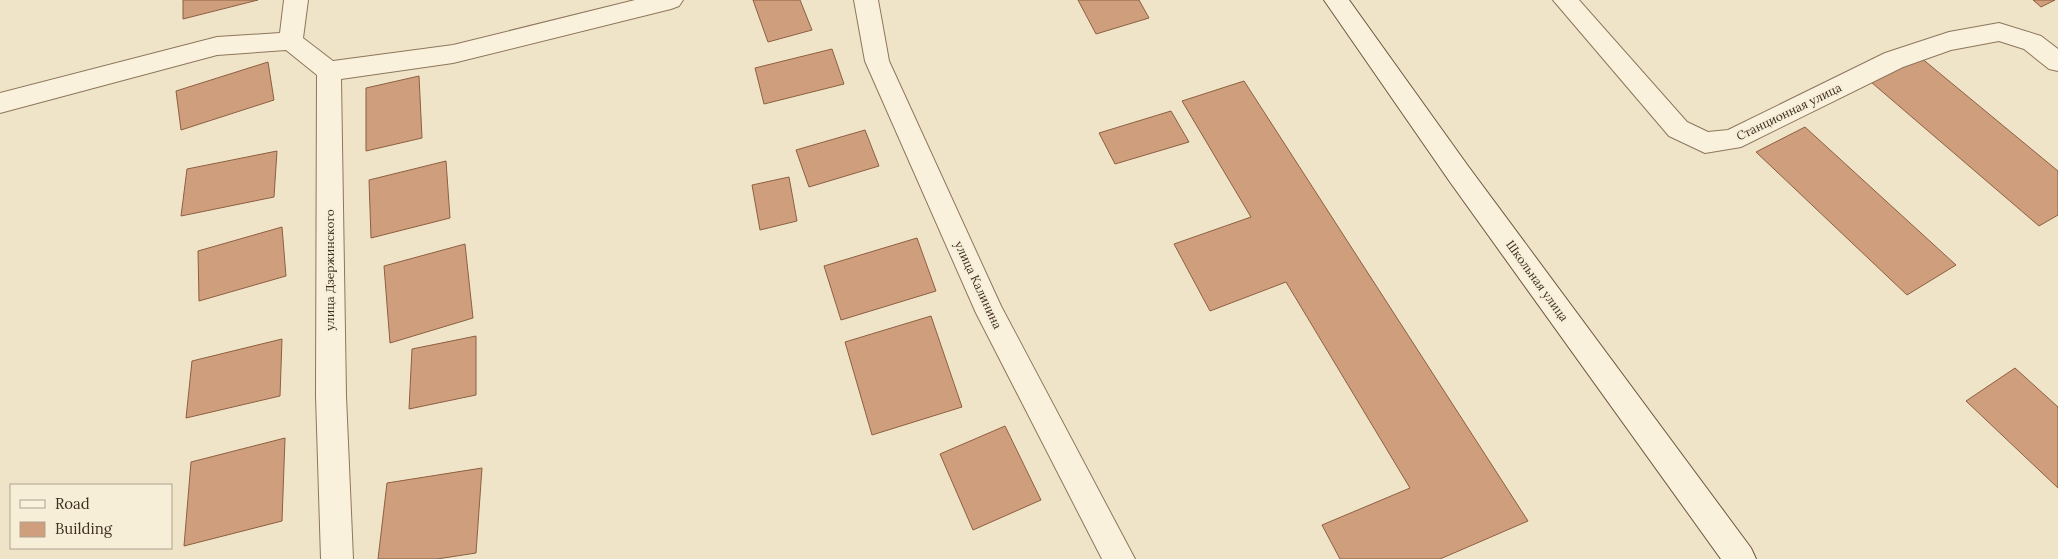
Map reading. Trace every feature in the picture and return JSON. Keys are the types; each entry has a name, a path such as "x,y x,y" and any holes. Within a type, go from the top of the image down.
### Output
{"street":[{"path":"291,41 296,0"},
{"path":"0,103 217,46 291,41 329,72 452,54 670,0"},
{"name":"Школьная улица","path":"1336,0 1459,174 1740,559"},
{"name":"Станционная улица","path":"1565,0 1678,129 1705,143 1732,140 1894,60 1950,40 2000,32 2032,42 2058,62"},
{"name":"улица Калинина","path":"864,1 877,61 990,313 1119,559"},
{"name":"улица Дзержинского","path":"329,72 331,396 338,559"}],"building":[{"path":"183,0 258,0 183,19"},
{"path":"753,0 800,0 812,30 768,42"},
{"path":"1078,0 1139,0 1149,18 1096,34"},
{"path":"2033,0 2055,0 2041,7"},
{"path":"832,49 844,84 764,104 755,68"},
{"path":"1920,57 2058,171 2058,215 2039,226 1871,82"},
{"path":"268,62 274,100 181,130 176,91"},
{"path":"419,76 422,138 366,151 366,88"},
{"path":"1244,81 1528,521 1440,559 1340,559 1322,525 1410,488 1286,282 1210,311 1174,244 1251,217 1182,101"},
{"path":"1171,111 1189,142 1115,164 1099,133"},
{"path":"1805,127 1956,265 1907,295 1756,152"},
{"path":"865,130 879,166 809,187 796,150"},
{"path":"277,151 274,197 181,216 187,169"},
{"path":"446,161 450,218 371,238 369,180"},
{"path":"789,177 797,221 760,230 752,185"},
{"path":"282,227 286,276 199,301 198,251"},
{"path":"917,238 936,291 841,320 824,266"},
{"path":"465,244 473,318 390,343 384,266"},
{"path":"931,316 962,407 872,435 845,342"},
{"path":"476,336 476,395 409,409 412,349"},
{"path":"282,339 280,396 186,418 192,361"},
{"path":"2015,368 2058,407 2058,488 1966,401"},
{"path":"1005,426 1041,500 973,530 940,454"},
{"path":"285,438 282,521 184,546 191,462"},
{"path":"482,468 476,553 437,559 378,559 387,483"}]}
